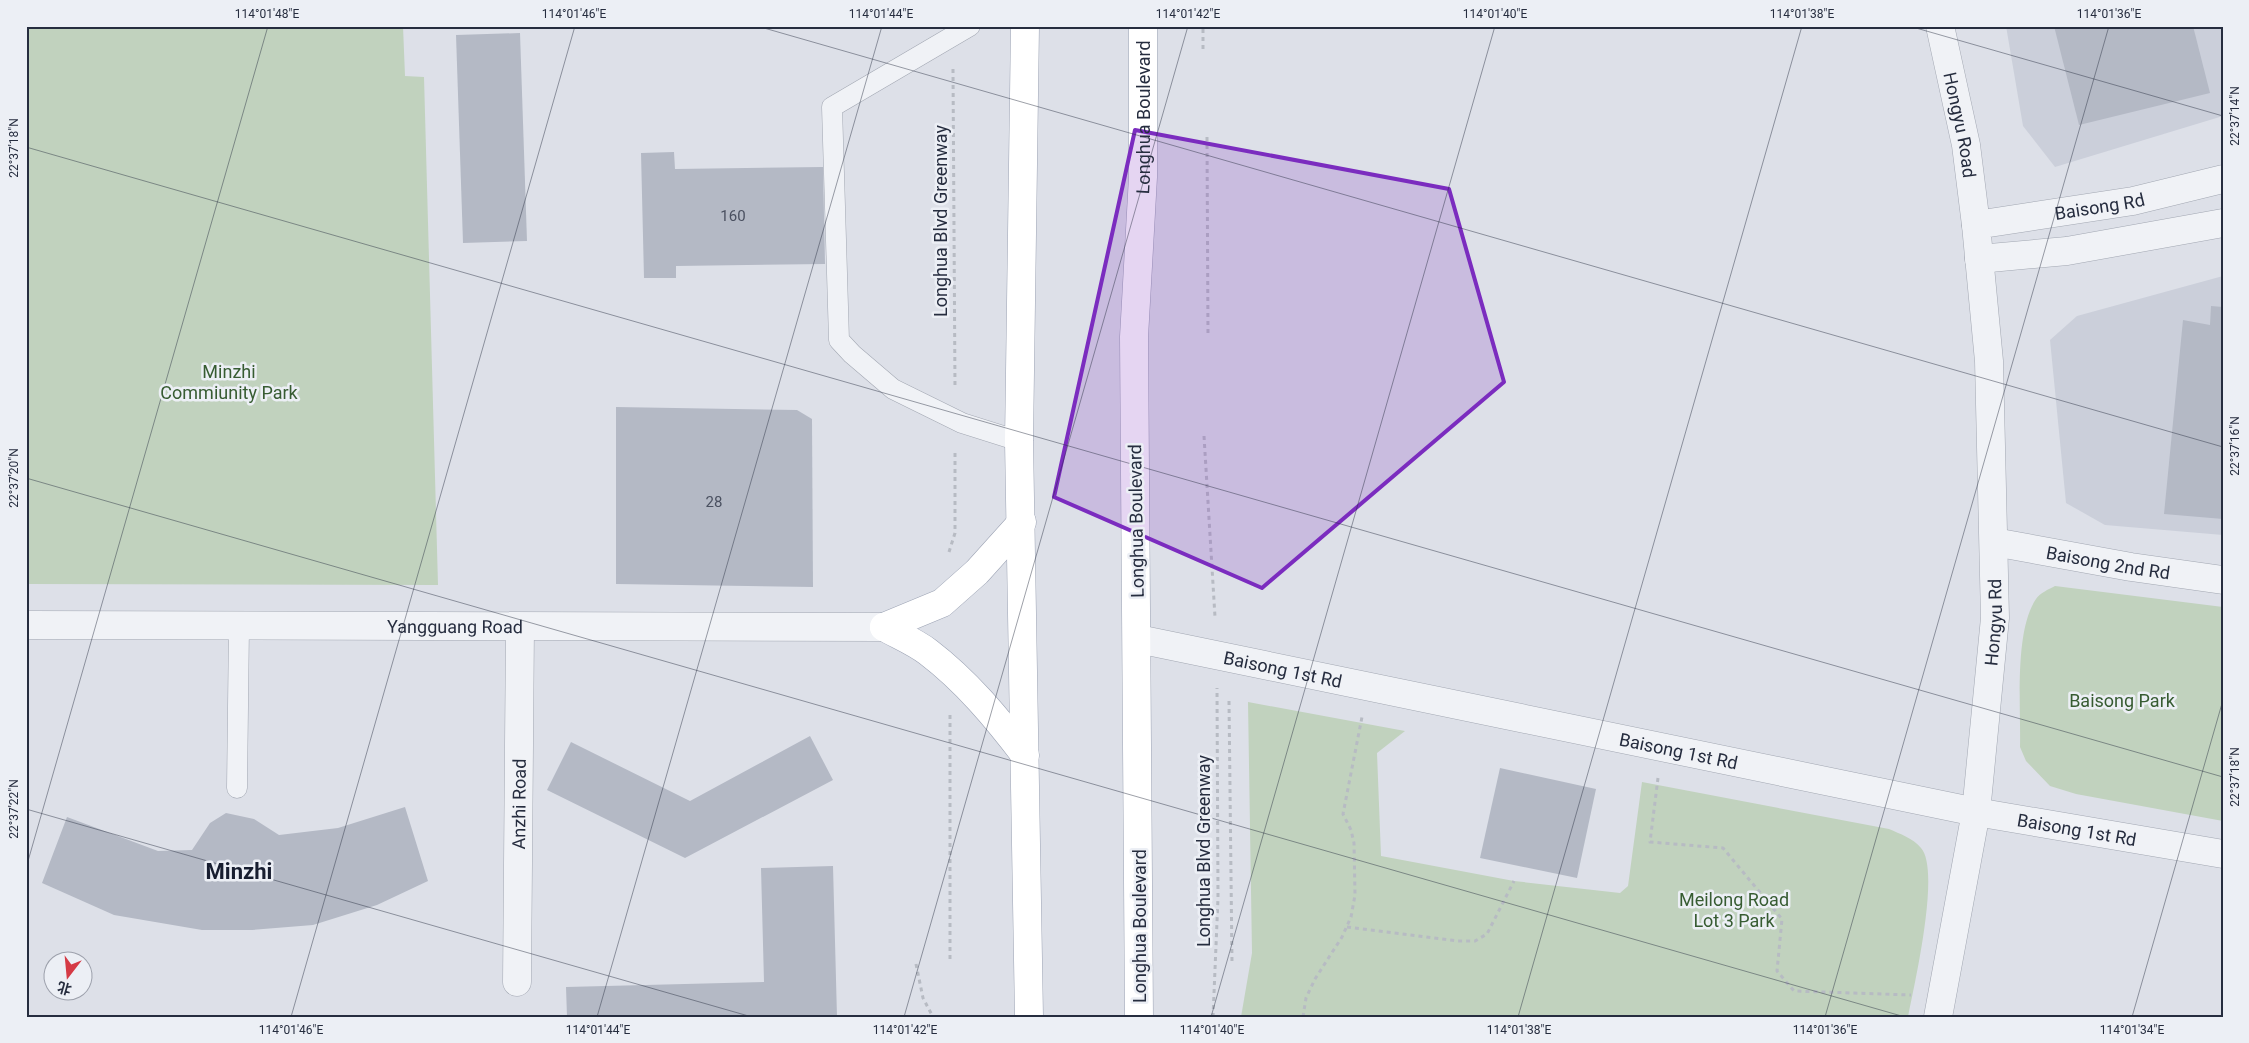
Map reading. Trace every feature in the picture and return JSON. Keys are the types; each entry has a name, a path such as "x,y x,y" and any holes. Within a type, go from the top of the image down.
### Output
{"main road":[{"path":"1025,26 1019,441 1022,522 1028,1017"},
{"name":"Longhua Boulevard","path":"1139,1017 1138,639 1134,337 1143,177 1144,26"},
{"path":"884,627 942,603 977,572 1022,522"},
{"path":"884,627 927,651 941,663 985,704 1025,755"}],"street":[{"name":"Hongyu Road","path":"1940,26 1966,145 1976,225"},
{"name":"Baisong Rd","path":"1976,225 2133,201 2223,180"},
{"path":"1979,259 2066,251 2223,223"},
{"name":"Hongyu Rd","path":"1938,1017 1976,812 1995,618 1989,361 1976,225"},
{"name":"Baisong 2nd Rd","path":"1994,542 2131,567 2223,580"},
{"name":"Yangguang Road","path":"26,625 884,627"},
{"name":"Anzhi Road","path":"517,982 520,627"},
{"name":"Baisong 1st Rd","path":"1138,639 1976,812 2223,854"}],"lane":[{"path":"970,26 832,107 839,340 852,354 893,389 962,423 1019,441"},
{"path":"237,788 239,626"}],"path":[{"path":"1203,26 1203,50"},
{"name":"Longhua Blvd Greenway","path":"953,65 954,376"},
{"path":"1207,137 1208,337"},
{"path":"1204,436 1215,617"},
{"path":"946,557 955,534 955,450"},
{"name":"Longhua Blvd Greenway","path":"1213,1017 1218,898 1217,685"},
{"path":"1229,701 1232,963"},
{"path":"1303,1017 1306,998 1315,979 1347,927 1355,895 1354,843 1352,830 1343,814 1363,711"},
{"path":"950,714 950,963"},
{"path":"1658,773 1650,842 1723,848 1782,919 1777,971 1794,991 1919,996"},
{"path":"1347,927 1458,941 1475,941 1487,934 1514,881"},
{"path":"916,964 918,982 932,1017"}],"highlighted area":[{"path":"1135,130 1449,189 1504,382 1262,588 1054,497"}],"shaded area":[{"path":"2006,26 2223,26 2223,116 2055,167 2023,126"},
{"path":"2223,276 2223,535 2105,525 2066,503 2050,340 2077,316"}],"green space":[{"name":"Minzhi Commiunity Park","path":"26,26 403,26 405,76 424,77 438,585 26,584"},
{"name":"Baisong Park","path":"2055,586 2223,607 2223,821 2076,794 2050,786 2026,761 2020,747 2020,670 2024,630 2036,599 2042,593"},
{"name":"Meilong Road Lot 3 Park","path":"1248,702 1405,731 1377,753 1381,856 1514,881 1620,893 1628,886 1642,782 1889,829 1902,835 1921,848 1926,860 1928,879 1924,929 1908,1017 1241,1017 1252,953"}],"building":[{"path":"2054,26 2193,26 2210,93 2079,125"},
{"path":"520,33 527,241 463,243 456,35"},
{"path":"674,152 675,169 823,167 825,264 676,266 676,278 644,278 641,153"},
{"path":"2211,306 2223,307 2223,519 2164,514 2183,320 2210,325"},
{"path":"616,407 797,410 812,419 813,587 616,584"},
{"path":"810,736 833,780 685,858 547,790 571,742 690,801"},
{"path":"1500,768 1596,789 1577,878 1480,858"},
{"path":"405,807 428,881 377,905 313,925 252,930 202,930 114,915 42,883 67,817 158,851 192,850 210,823 226,813 254,819 279,835 338,828"},
{"path":"833,866 837,1017 567,1017 566,987 764,982 761,868"}],"district":[{"name":"Minzhi","path":"239,871"}]}
